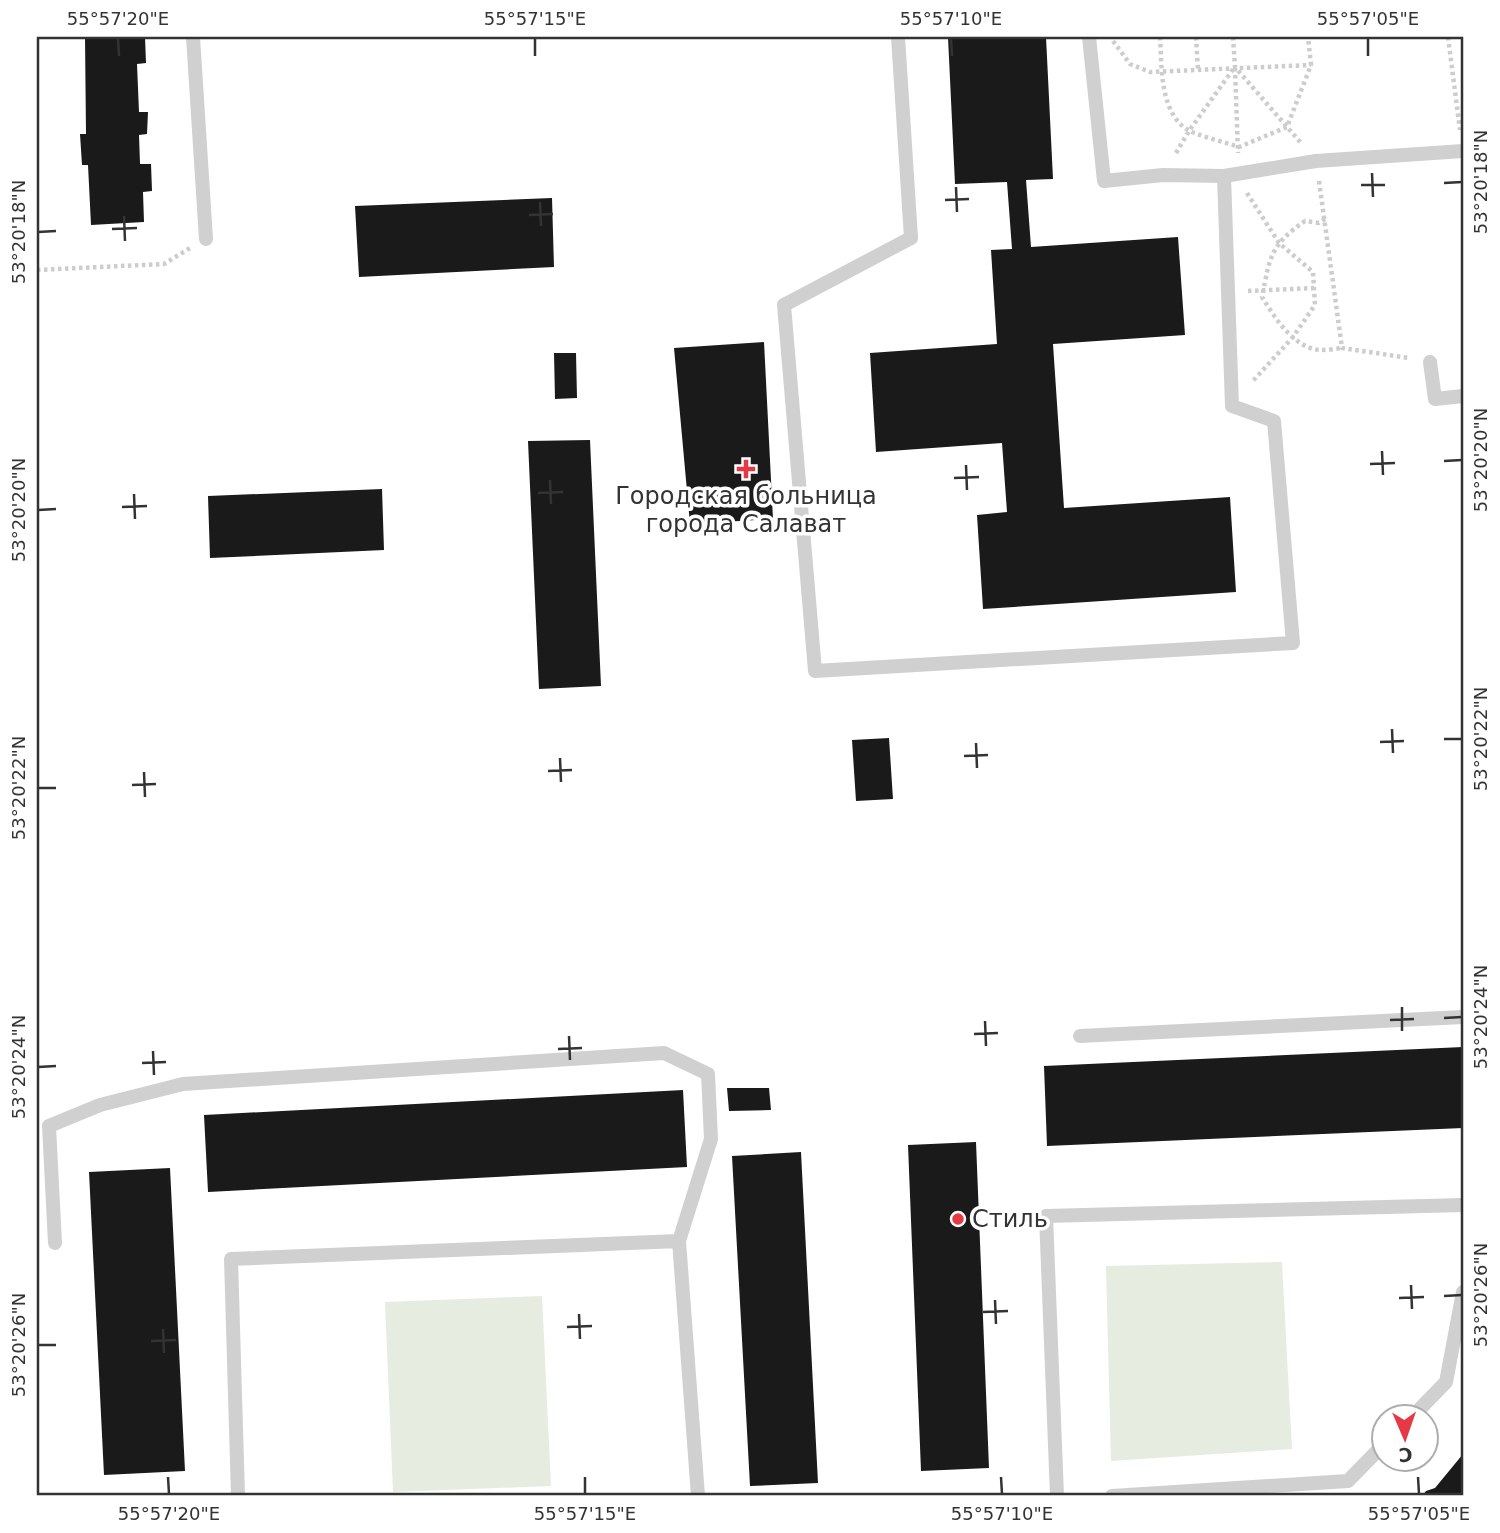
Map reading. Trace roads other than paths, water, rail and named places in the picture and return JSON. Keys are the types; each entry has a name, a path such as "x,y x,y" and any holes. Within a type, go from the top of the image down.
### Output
{"lane":[{"path":"193,37 206,239"},
{"path":"898,37 911,238 784,305 815,671 1293,643 1274,421 1232,406 1229,175"},
{"path":"1089,37 1104,181 1163,175 1229,175 1317,161 1463,151"},
{"path":"1430,362 1434,399 1463,396"},
{"path":"1080,1036 1463,1017"},
{"path":"55,1243 49,1126 100,1105 183,1084 664,1054 708,1074 712,1139 679,1241 698,1496"},
{"path":"1057,1496 1046,1216 1463,1205"},
{"path":"238,1496 231,1259 679,1241"},
{"path":"1425,1404 1446,1382 1463,1292"},
{"path":"1112,1496 1348,1480 1370,1458"}],"place":[{"name":"Городская больница города Салават","path":"746,469"},
{"name":"Стиль","path":"958,1219"}]}
